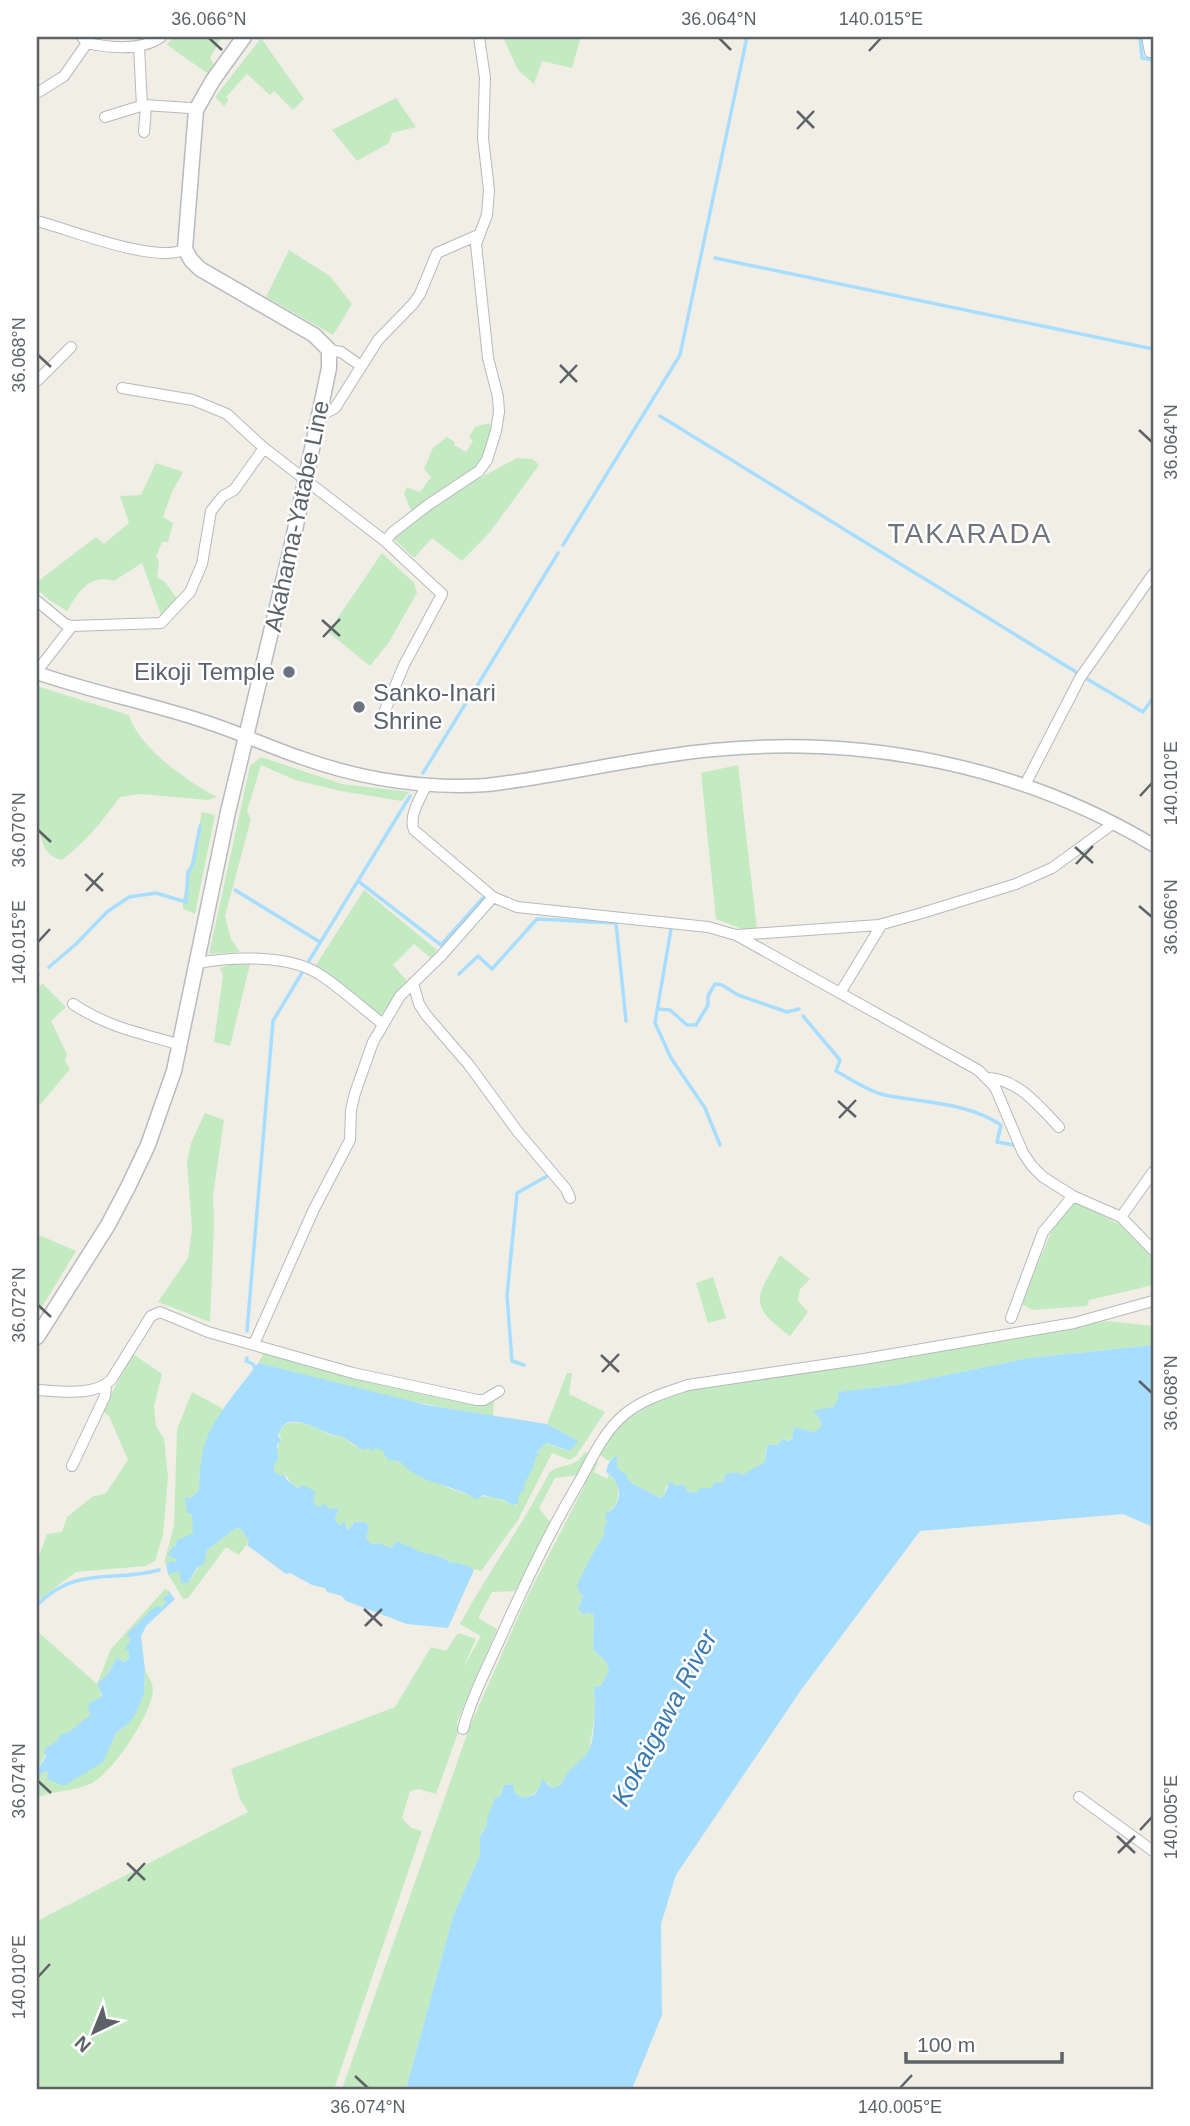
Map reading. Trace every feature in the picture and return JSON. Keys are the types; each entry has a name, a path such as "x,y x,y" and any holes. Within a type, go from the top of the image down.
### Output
{"main road":[{"path":"244,37 213,80 196,110 185,249 200,269 314,335 329,350"},
{"name":"Akahama-Yatabe Line","path":"37,1337 128,1188 157,1121 181,1045 246,737 320,416 329,369 329,350"}],"street":[{"path":"37,93 64,76 84,40 108,46 139,46 161,37"},
{"path":"385,541 428,505 479,471 493,447 499,412 488,358 477,244 487,215 489,190 483,138 485,78 479,37"},
{"path":"1147,37 1150,51 1153,52"},
{"path":"139,46 145,132"},
{"path":"105,117 144,106 196,110"},
{"path":"37,221 120,246 165,254 185,249"},
{"path":"320,416 335,408 378,340 420,294 437,253 478,235"},
{"path":"37,382 71,348"},
{"path":"329,350 341,352 361,366"},
{"path":"122,388 185,398 227,414 264,447 385,541 442,594 404,665 383,715"},
{"path":"37,601 65,624 72,626 161,623 190,593 202,564 211,511 223,496 234,490 264,447"},
{"path":"1027,786 1028,779 1080,678 1153,575"},
{"path":"72,626 37,672 79,688 194,718 303,759 349,772 427,784 487,785 710,750 786,746 852,748 935,760 1027,786 1114,823 1153,845"},
{"path":"427,784 415,810 412,824 414,830 493,897 517,907 708,927 736,935 989,1078 1001,1099 1027,1161 1044,1177 1073,1196 1121,1217 1153,1250"},
{"path":"736,935 882,924 1016,884 1052,868 1114,823"},
{"path":"254,1344 314,1209 350,1140 351,1110 373,1042 400,996 441,956 493,897"},
{"path":"841,993 882,924"},
{"path":"197,963 229,958 302,965 318,974 383,1024"},
{"path":"413,983 419,1004 426,1015 469,1065 518,1132 566,1189 570,1198"},
{"path":"73,1004 106,1024 181,1045"},
{"path":"989,1078 1003,1079 1026,1093 1059,1127"},
{"path":"1121,1217 1153,1172"},
{"path":"1011,1318 1044,1232 1073,1196"},
{"path":"463,1729 468,1710 511,1614 566,1502 605,1436 625,1414 640,1404 688,1385 864,1359 1074,1323 1153,1301"},
{"path":"37,1390 83,1391 106,1385 111,1381 141,1329 154,1313 160,1312 208,1332 353,1373 463,1398 484,1400 499,1391"},
{"path":"72,1466 105,1396 106,1385"},
{"path":"1079,1797 1153,1852"}],"green space":[{"path":"173,37 222,37 210,58 214,65 207,73 167,45"},
{"path":"503,37 581,37 572,68 542,61 534,84 518,70"},
{"path":"261,38 304,99 293,110 274,91 270,95 247,74 226,97 229,100 224,106 215,97"},
{"path":"396,98 416,127 392,133 389,143 357,161 332,130"},
{"path":"289,250 330,276 352,304 333,335 266,297"},
{"path":"489,423 491,427 484,455 477,465 411,511 404,493 407,487 420,492 431,477 424,469 433,448 447,437 466,452 473,441 469,437 475,427"},
{"path":"517,458 532,459 539,465 490,532 462,561 432,538 414,558 394,539 450,494"},
{"path":"156,463 183,472 163,517 173,523 168,542 162,542 156,557 159,561 157,577 165,582 178,600 161,615 142,563 114,581 105,579 91,582 80,591 67,611 49,600 37,589 37,582 96,537 104,544 129,523 120,496 141,495"},
{"path":"382,553 414,583 417,593 389,642 370,666 328,632"},
{"path":"37,686 129,715 142,739 153,751 179,773 217,797 208,800 141,794 120,797 94,830 71,853 62,860 52,856 43,844 39,828"},
{"path":"261,757 342,784 409,792 402,801 341,791 295,780 261,765 247,811 251,819 225,916 231,939 240,952 209,954 250,766"},
{"path":"738,765 757,929 742,929 716,919 701,773"},
{"path":"202,812 215,815 195,914 183,909 183,899"},
{"path":"364,890 437,950 431,958 414,944 393,965 408,982 380,1016 316,965"},
{"path":"236,963 250,964 230,1046 214,1042 223,976 220,968"},
{"path":"43,984 66,1007 51,1021 67,1054 65,1061 70,1069 41,1104 37,1101 37,987"},
{"path":"205,1113 224,1120 213,1195 210,1322 158,1302 188,1258 192,1230 187,1162 191,1143"},
{"path":"1073,1201 1119,1224 1153,1259 1153,1285 1089,1300 1087,1306 1033,1310 1021,1304 1055,1223"},
{"path":"37,1234 76,1251 37,1315"},
{"path":"780,1255 810,1279 800,1289 798,1301 808,1312 790,1336 766,1315 760,1299"},
{"path":"713,1277 726,1318 708,1323 696,1283"},
{"path":"1107,1321 1153,1326 1153,1345 1029,1358 902,1384 837,1392 839,1397 833,1407 813,1412 822,1426 814,1432 793,1429 790,1441 783,1438 779,1445 766,1447 765,1462 743,1475 736,1472 725,1474 723,1482 695,1493 687,1491 683,1484 672,1484 666,1486 664,1496 660,1498 632,1483 617,1468 617,1455 609,1461 598,1454 616,1431 635,1414 657,1401 684,1391"},
{"path":"264,1353 424,1395 479,1406 494,1401 493,1417 380,1395 258,1363"},
{"path":"133,1354 162,1374 154,1406 156,1426 164,1439 168,1478 163,1535 155,1561 145,1566 76,1572 37,1601 37,1561 47,1534 62,1532 67,1517 92,1497 106,1493 128,1460 109,1416 102,1411"},
{"path":"567,1373 572,1373 569,1394 605,1412 576,1456 570,1460 552,1453 518,1520 481,1571 451,1563 445,1558 423,1554 397,1542 391,1548 379,1543 372,1544 366,1538 367,1527 358,1521 347,1529 346,1522 342,1526 337,1523 335,1518 338,1511 317,1507 300,1488 293,1486 285,1474 281,1476 274,1471 281,1438 279,1433 284,1425 300,1423 327,1434 341,1436 355,1446 382,1449 388,1460 400,1463 446,1487 475,1498 491,1497 516,1505 518,1494 524,1489 523,1483 541,1446 545,1443 569,1451 577,1441 547,1424"},
{"path":"192,1392 223,1411 207,1437 199,1475 199,1490 191,1498 186,1497 193,1518 193,1533 176,1541 177,1544 170,1549 176,1558 175,1563 164,1563 174,1526 177,1429"},
{"path":"585,1452 590,1455 578,1475 555,1478 539,1508 550,1522 515,1591 492,1592 478,1618 497,1629 457,1722 459,1730 436,1794 419,1789 410,1791 402,1818 411,1828 422,1831 334,2089 37,2089 37,1921 248,1812 240,1799 231,1769 395,1707 431,1647 446,1651 458,1633 476,1639 463,1668 481,1636 460,1624 549,1473 576,1462"},
{"path":"595,1460 598,1462 594,1472 607,1479 609,1474 618,1485 618,1496 616,1504 608,1513 606,1533 588,1562 579,1605 585,1615 588,1612 594,1615 593,1649 606,1662 609,1670 601,1686 594,1687 595,1713 589,1752 558,1787 552,1788 548,1783 540,1786 533,1795 523,1798 515,1793 513,1784 504,1785 480,1835 480,1855 453,1916 406,2089 342,2089 470,1726 527,1597 584,1487"},
{"path":"236,1528 241,1529 249,1541 239,1555 226,1547 188,1598 183,1599 168,1574 179,1571 188,1583 204,1560 207,1550"},
{"path":"165,1589 168,1590 168,1596 165,1597 166,1602 162,1607 158,1606 127,1635 131,1639 129,1656 125,1662 119,1658 112,1666 100,1698 89,1710 90,1716 49,1747 37,1771 37,1631 97,1684 111,1649"},
{"path":"145,1670 153,1687 151,1701 138,1728 109,1768 90,1784 37,1798 37,1776 46,1771 48,1773 102,1762 116,1733 129,1723 144,1693"}],"water":[{"name":"Kokaigawa River","path":"1153,1345 1153,1527 1123,1514 920,1531 801,1690 676,1875 661,1924 662,2015 632,2089 406,2089 453,1916 480,1855 480,1836 487,1825 495,1798 500,1796 504,1785 513,1784 515,1793 523,1798 534,1795 542,1779 552,1788 558,1786 590,1748 594,1722 594,1687 601,1686 609,1670 606,1662 593,1649 594,1615 588,1612 585,1615 578,1609 583,1595 577,1585 605,1533 605,1514 618,1500 616,1482 606,1472 613,1458 617,1455 617,1468 627,1475 632,1483 660,1498 664,1496 670,1481 676,1486 683,1484 687,1491 695,1493 701,1488 711,1488 714,1483 723,1482 725,1474 736,1472 743,1475 765,1462 767,1445 778,1445 783,1438 788,1441 792,1439 794,1427 814,1432 822,1426 818,1416 812,1411 833,1407 839,1397 837,1392 902,1384 1029,1358"},
{"path":"258,1363 427,1405 547,1424 578,1441 570,1451 546,1443 537,1452 540,1456 537,1455 525,1482 524,1491 519,1494 518,1503 513,1505 483,1495 477,1500 427,1480 399,1462 388,1460 382,1450 363,1450 341,1436 296,1422 289,1422 282,1427 278,1435 281,1441 277,1445 278,1460 274,1464 274,1471 281,1476 284,1474 297,1488 303,1485 316,1492 313,1500 317,1507 326,1504 328,1509 339,1508 335,1518 337,1523 341,1525 345,1521 349,1529 355,1522 365,1522 369,1526 366,1538 372,1544 379,1543 391,1548 397,1541 474,1570 448,1628 407,1624 346,1601 342,1596 327,1592 325,1588 312,1585 290,1573 286,1574 247,1545 249,1541 241,1529 236,1528 207,1550 204,1564 197,1568 188,1583 181,1583 179,1571 168,1574 166,1564 171,1561 175,1563 176,1559 168,1555 173,1545 174,1547 177,1544 176,1541 193,1533 192,1514 187,1513 185,1497 191,1498 199,1490 202,1455 213,1425"},
{"path":"168,1590 175,1599 146,1626 141,1636 145,1670 144,1693 129,1723 116,1733 103,1762 64,1786 47,1779 46,1771 37,1776 46,1756 44,1750 59,1739 60,1735 90,1716 90,1702 100,1698 102,1694 97,1684 107,1675 117,1658 125,1662 129,1657 129,1651 125,1649 131,1639 126,1635 152,1609 162,1607 166,1602 162,1597 168,1596"}],"waterway":[{"path":"563,545 680,355 747,37"},
{"path":"1140,37 1142,58 1153,60"},
{"path":"715,258 1153,349"},
{"path":"660,416 1076,672"},
{"path":"474,691 558,553"},
{"path":"1087,679 1143,712 1153,698"},
{"path":"423,773 469,698"},
{"path":"307,964 410,796"},
{"path":"49,967 107,912 129,897 156,893 186,902 188,872 193,864 200,826"},
{"path":"358,881 441,945 483,898"},
{"path":"235,890 320,942"},
{"path":"459,974 478,956 492,969 537,919 616,923 626,1021"},
{"path":"671,929 655,1023 671,1058 705,1108 720,1145"},
{"path":"247,1331 273,1021 303,971"},
{"path":"657,1009 670,1010 687,1025 696,1025 708,1005 708,996 715,984 787,1012 799,1009"},
{"path":"803,1016 840,1060 836,1071 879,1093 945,1104 988,1117 1001,1125 997,1142 1014,1145"},
{"path":"524,1365 512,1361 507,1296 517,1193 549,1175"},
{"path":"247,1358 246,1361 253,1364 256,1370"},
{"path":"37,1605 66,1584 95,1577 142,1574 159,1570"}],"place":[{"name":"Eikoji Temple","path":"289,672"},
{"name":"Sanko-Inari Shrine","path":"359,707"}],"district":[{"name":"TAKARADA","path":"970,533"}]}
